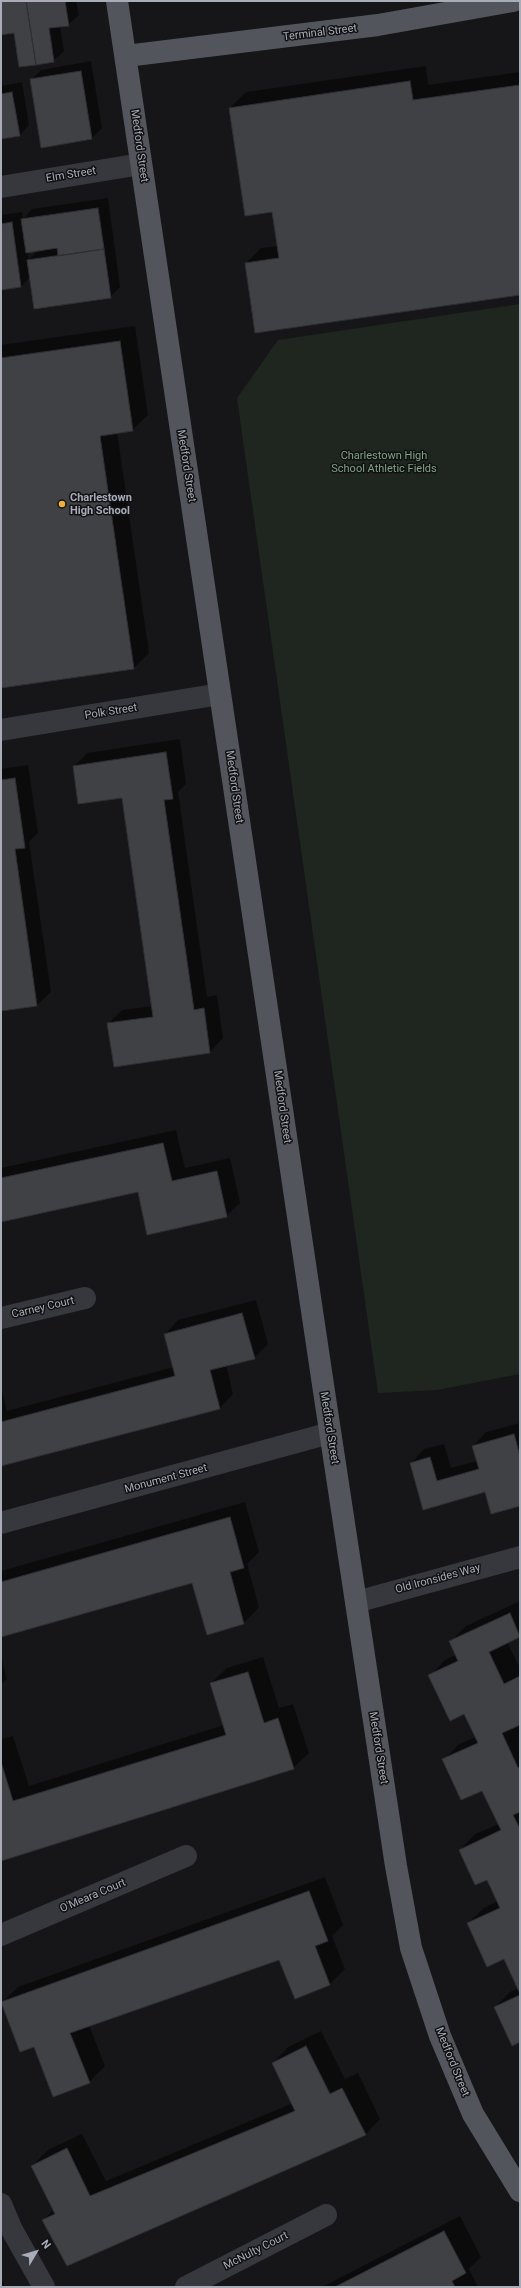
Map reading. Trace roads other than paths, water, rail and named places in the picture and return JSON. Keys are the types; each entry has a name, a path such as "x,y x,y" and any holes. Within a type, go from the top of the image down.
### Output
{"main road":[{"name":"Medford Street","path":"117,1 330,1433 396,1866 411,1948 440,2036 473,2114 520,2192"},
{"name":"Terminal Street","path":"126,56 378,25 513,1"}],"street":[{"name":"Elm Street","path":"1,187 141,164"},
{"name":"Polk Street","path":"1,730 220,694"},
{"name":"Carney Court","path":"1,1318 85,1298"},
{"name":"Monument Street","path":"1,1523 330,1433"},
{"name":"Old Ironsides Way","path":"356,1602 520,1557"},
{"name":"O'Meara Court","path":"1,1935 186,1856"},
{"path":"1,2204 12,2230 44,2287"},
{"name":"McNulty Court","path":"186,2287 326,2215"}],"place":[{"name":"Charlestown High School","path":"62,504"}],"park label":[{"name":"Charlestown High School Athletic Fields","path":"384,462"}]}
